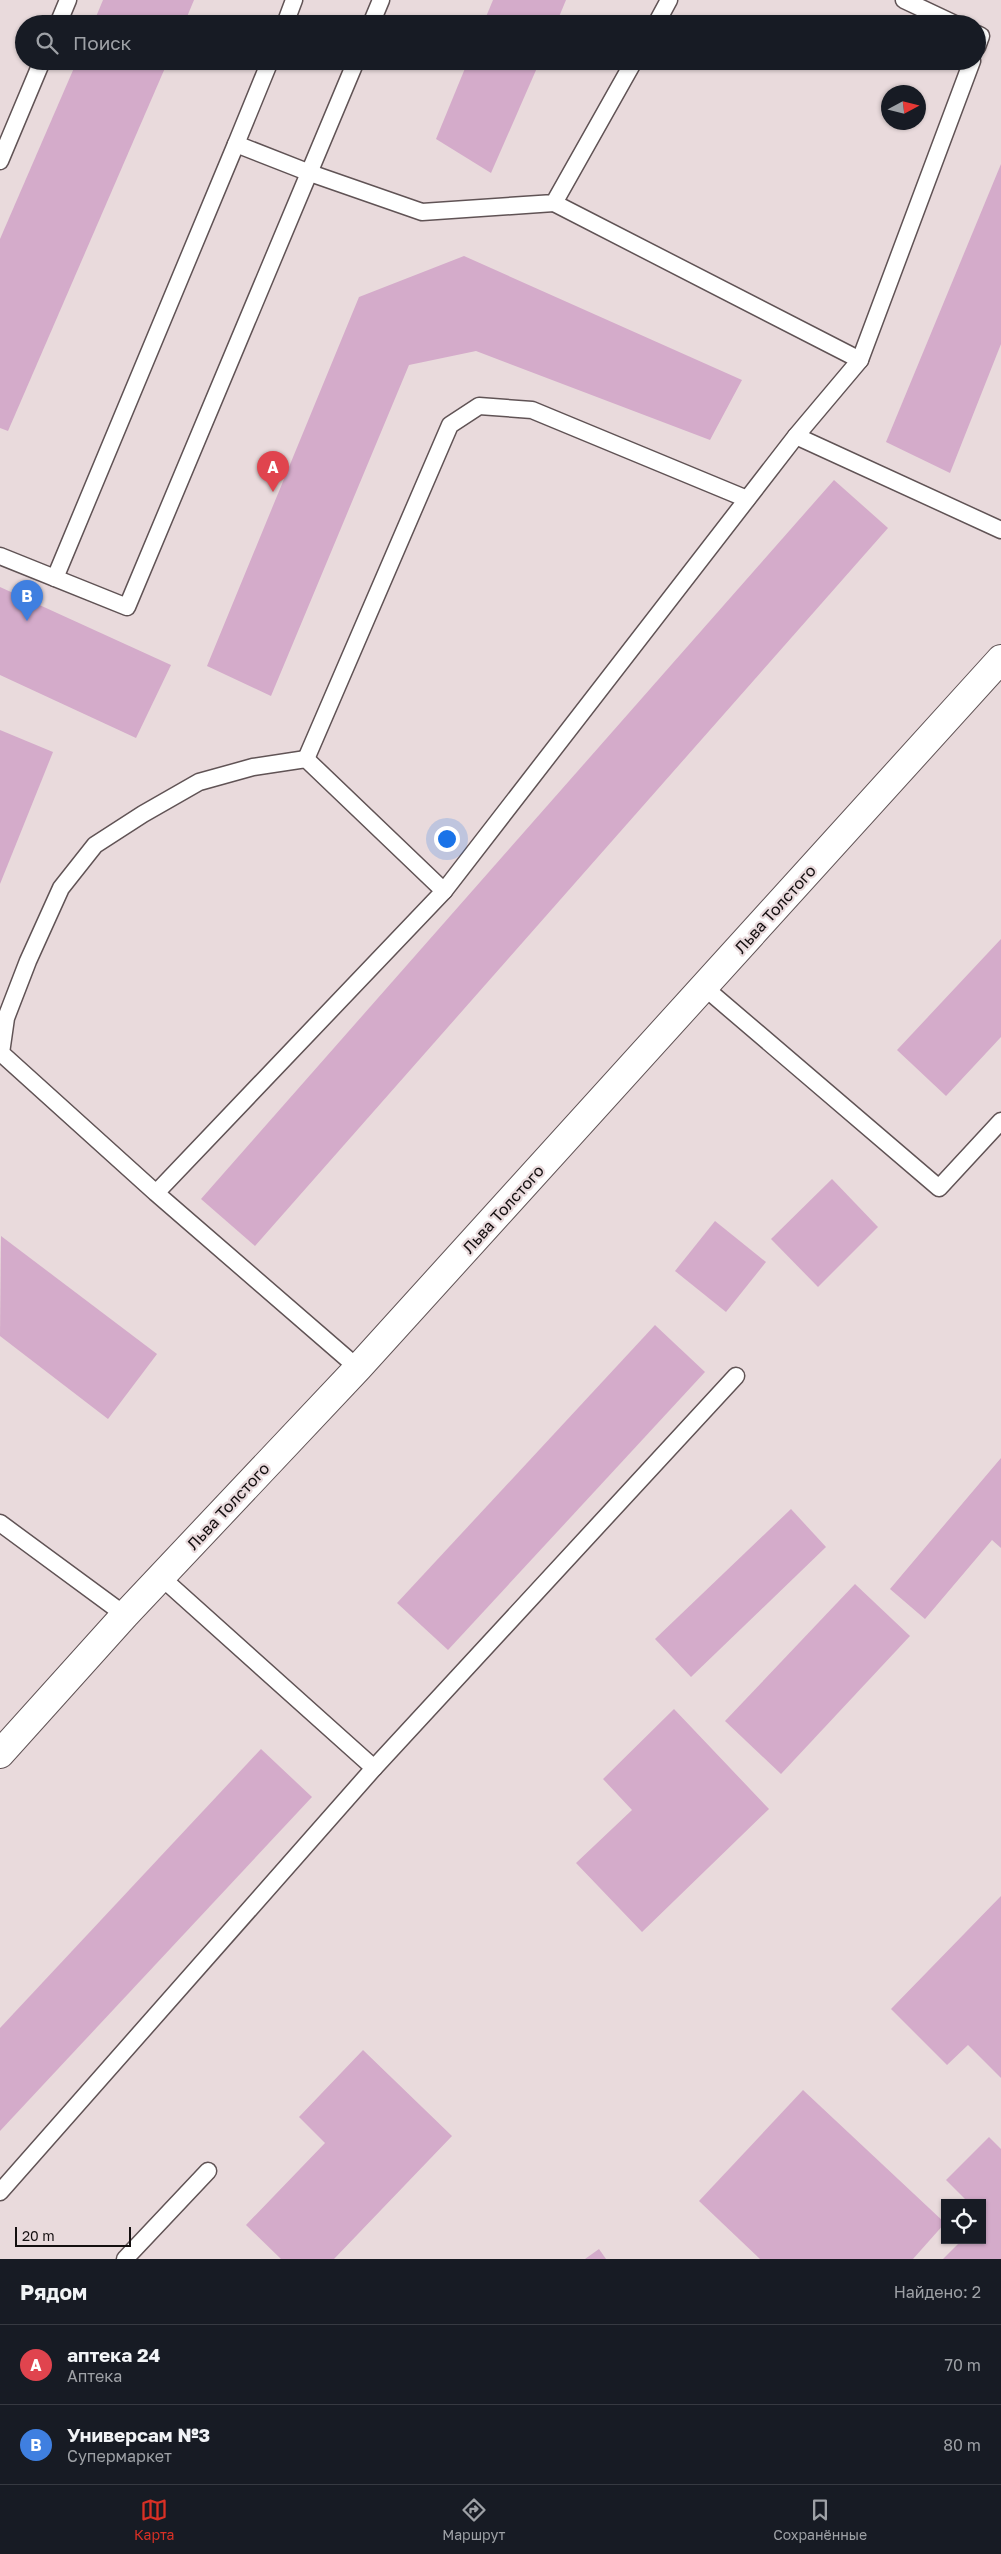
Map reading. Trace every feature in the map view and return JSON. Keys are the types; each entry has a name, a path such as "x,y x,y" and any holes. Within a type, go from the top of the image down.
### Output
{"street":[{"name":"Льва Толстого","path":"0,1754 161,1577 358,1368 1001,659"}],"lane":[{"path":"62,15 68,0"},
{"path":"288,15 294,0"},
{"path":"375,15 381,0"},
{"path":"661,15 669,0"},
{"path":"904,0 936,15"},
{"path":"0,161 38,70"},
{"path":"55,578 266,70"},
{"path":"0,556 127,607 352,70"},
{"path":"554,203 629,70"},
{"path":"156,1193 444,891 796,436 860,360 969,70"},
{"path":"236,144 310,173 422,212 554,203 860,360"},
{"path":"306,759 450,425 479,406 532,410 747,499"},
{"path":"796,436 1001,530"},
{"path":"306,759 444,891"},
{"path":"306,759 253,767 199,782 142,814 95,845 61,888 28,961 6,1018 2,1053 156,1193 358,1368"},
{"path":"704,987 939,1188 1001,1120"},
{"path":"0,2192 374,1768 736,1376"},
{"path":"0,1523 125,1616"},
{"path":"161,1577 374,1768"},
{"path":"125,2259 208,2171"}],"building":[{"path":"103,0 194,0 188,15 97,15"},
{"path":"493,0 566,0 560,15 487,15"},
{"path":"73,70 164,70 8,431 0,428 0,239"},
{"path":"464,70 536,70 491,173 436,139"},
{"path":"1001,164 1001,344 950,473 886,442"},
{"path":"464,256 742,380 710,440 476,351 409,365 271,696 207,666 359,297"},
{"path":"834,480 888,528 255,1246 201,1199"},
{"path":"0,587 171,665 136,738 0,675"},
{"path":"0,730 53,752 0,884"},
{"path":"1001,939 1001,1037 946,1096 897,1050"},
{"path":"832,1179 878,1227 818,1287 771,1239"},
{"path":"715,1221 766,1262 726,1312 675,1271"},
{"path":"1,1236 157,1354 108,1419 0,1336"},
{"path":"655,1325 705,1372 448,1650 397,1603"},
{"path":"1001,1458 1001,1548 992,1540 925,1619 890,1589"},
{"path":"791,1509 826,1547 691,1677 655,1639"},
{"path":"855,1584 910,1636 781,1774 725,1721"},
{"path":"674,1709 769,1809 642,1932 576,1863 632,1810 603,1779"},
{"path":"261,1749 312,1797 0,2131 0,2028"},
{"path":"1001,1896 1001,2078 968,2045 947,2065 891,2009"},
{"path":"363,2050 452,2136 334,2259 281,2259 246,2225 325,2143 299,2117"},
{"path":"803,2090 941,2219 941,2228 913,2259 760,2259 699,2201"},
{"path":"989,2137 1001,2149 1001,2259 943,2259 958,2244 986,2244 986,2199 965,2199 946,2180"},
{"path":"599,2249 606,2259 585,2259"}],"place":[{"name":"аптека 24","path":"273,492"},
{"name":"Универсам №3","path":"27,621"}]}
